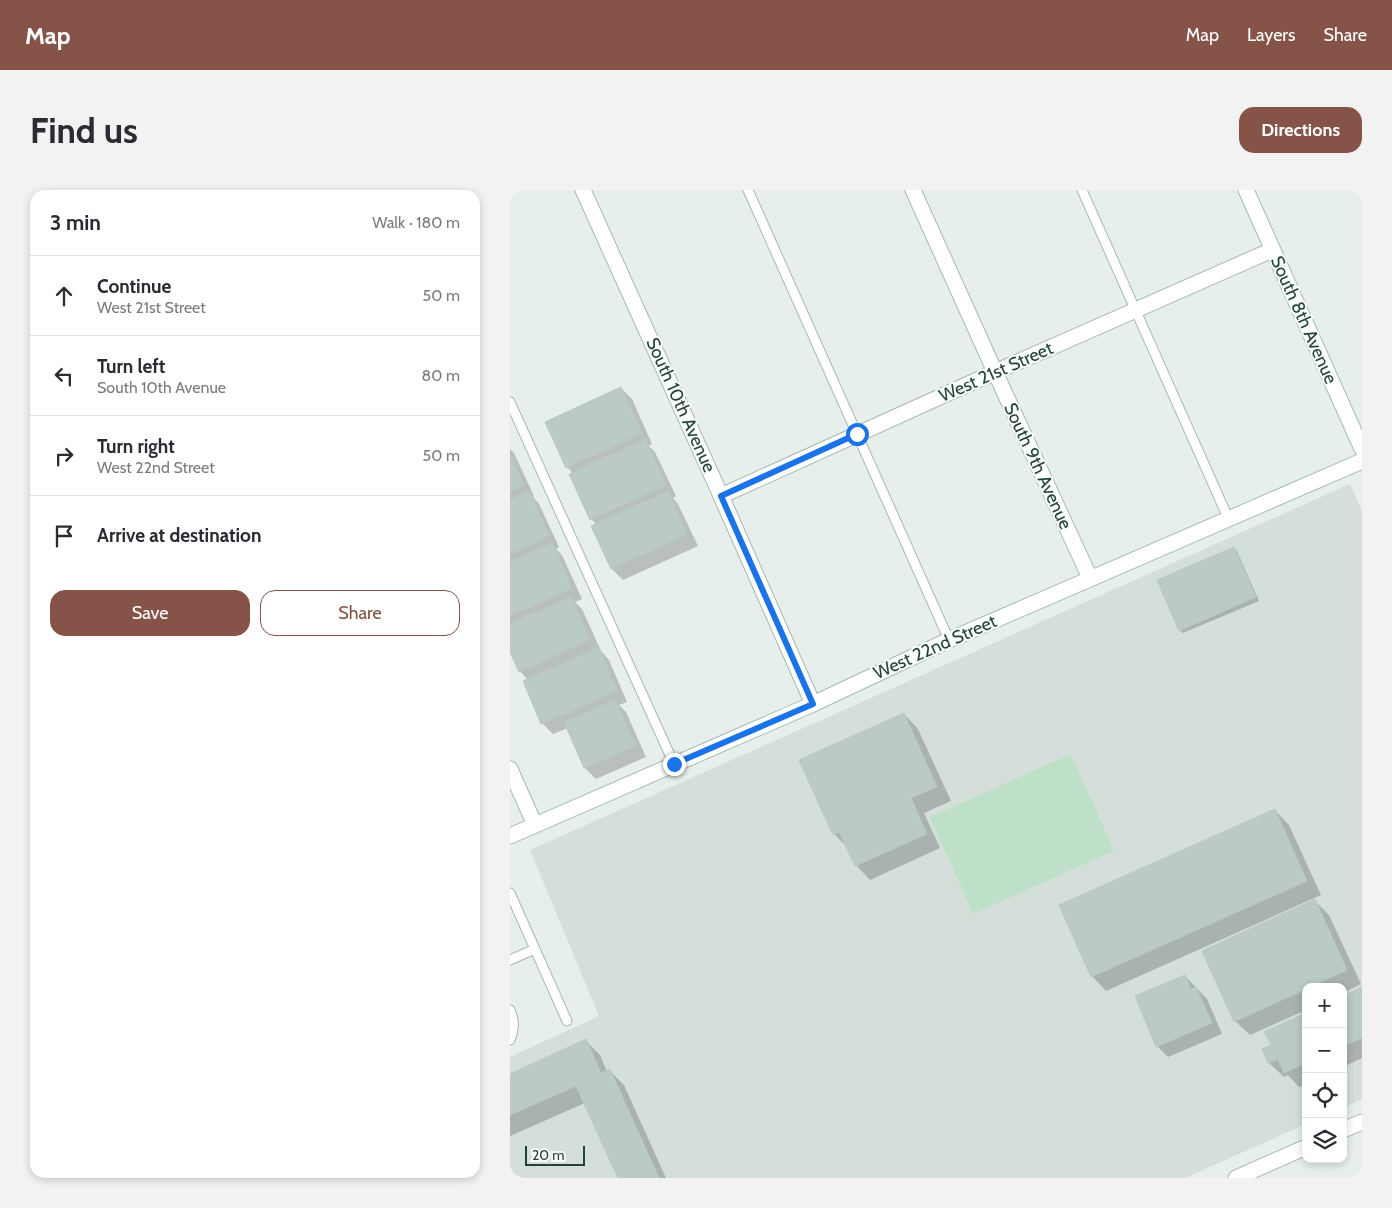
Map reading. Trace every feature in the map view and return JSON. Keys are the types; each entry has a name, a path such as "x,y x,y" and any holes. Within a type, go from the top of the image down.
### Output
{"street":[{"name":"South 10th Avenue","path":"583,190 813,704"},
{"name":"South 9th Avenue","path":"913,190 1090,578"},
{"name":"South 8th Avenue","path":"1246,190 1362,449"},
{"name":"West 21st Street","path":"721,496 995,372 1272,250"},
{"name":"West 22nd Street","path":"510,836 813,704 949,640 1362,461"},
{"path":"510,769 535,825"},
{"path":"1347,1128 1362,1122"},
{"path":"1236,1178 1302,1149"}],"lane":[{"path":"748,190 949,640"},
{"path":"1082,190 1229,520"},
{"path":"510,402 674,764"},
{"path":"510,893 567,1021"},
{"path":"510,960 535,949"},
{"path":"510,1010 514,1020 514,1028 510,1040"}],"shaded area":[{"path":"1350,484 1362,511 1362,1099 1347,1106 1347,983 1302,983 1302,1126 1185,1178 510,1178 510,1057 599,1016 530,850"}],"green space":[{"path":"1071,754 1114,851 973,914 930,817"}],"building":[{"path":"621,387 642,433 566,468 545,422"},
{"path":"645,439 666,485 590,520 569,474"},
{"path":"510,455 524,485 510,492"},
{"path":"529,491 549,536 510,554 510,500"},
{"path":"668,491 687,534 611,569 591,526"},
{"path":"552,543 572,588 510,616 510,562"},
{"path":"1234,547 1256,597 1179,631 1157,580"},
{"path":"571,597 590,640 519,672 510,652 510,624"},
{"path":"599,647 617,691 541,724 523,681"},
{"path":"615,700 636,746 584,768 564,722"},
{"path":"904,713 937,787 911,798 927,834 855,866 839,832 833,835 799,760"},
{"path":"1275,809 1307,881 1091,977 1059,905"},
{"path":"1315,899 1347,970 1319,983 1302,983 1302,991 1234,1022 1202,951"},
{"path":"1185,975 1191,989 1196,987 1212,1023 1156,1047 1135,996"},
{"path":"1362,987 1362,1038 1347,1044 1347,1028 1347,994"},
{"path":"1302,1015 1302,1065 1284,1073 1278,1059 1268,1063 1262,1049 1271,1045 1264,1032"},
{"path":"586,1039 601,1073 610,1069 659,1178 618,1178 576,1086 510,1115 510,1074"}],"route":[{"path":"674,764 813,704 721,496 857,434"}]}
